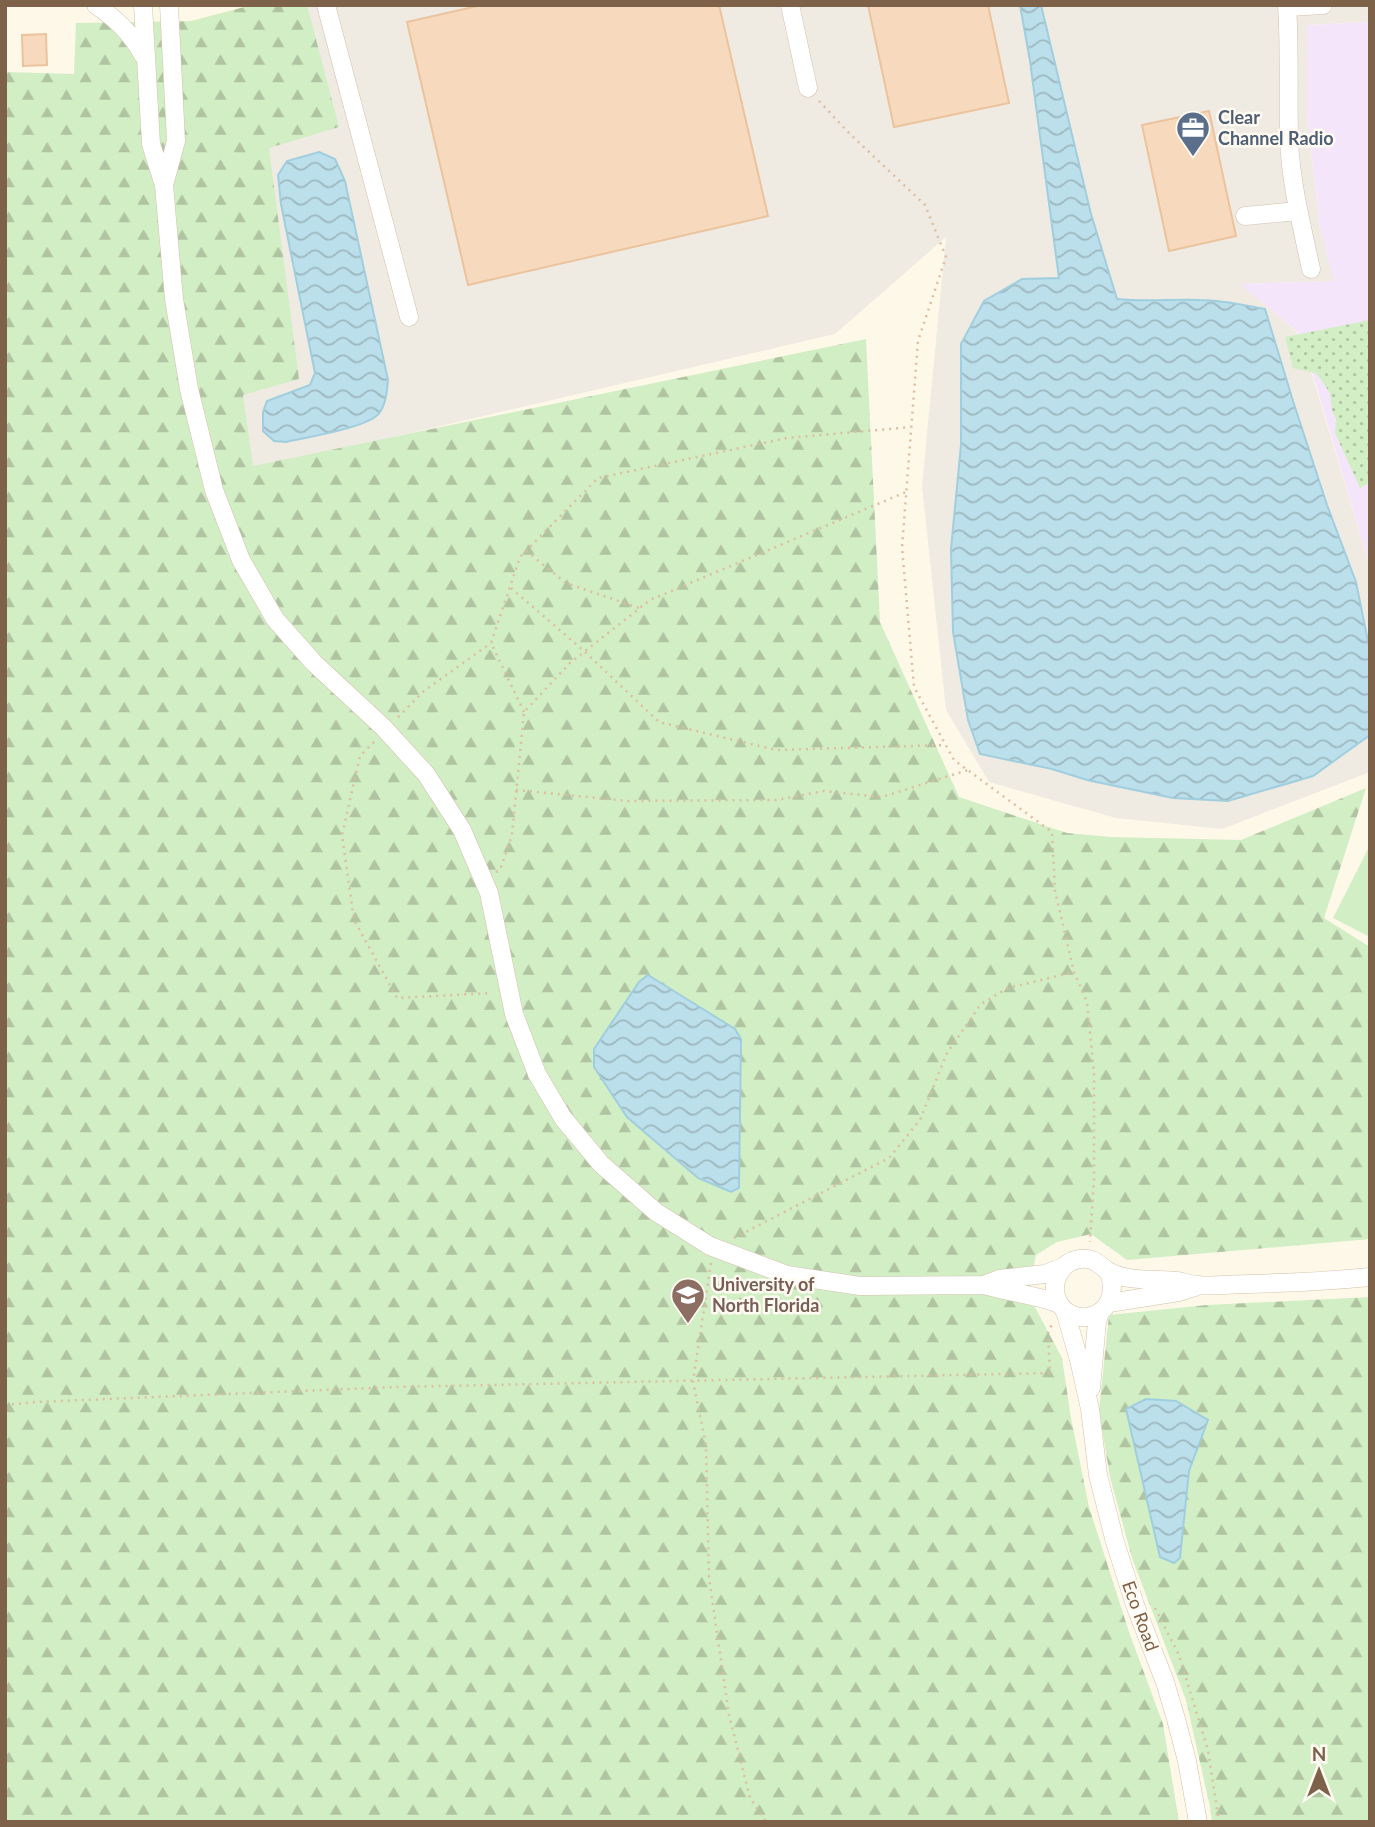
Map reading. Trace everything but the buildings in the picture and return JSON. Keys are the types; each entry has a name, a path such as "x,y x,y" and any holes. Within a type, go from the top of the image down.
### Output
{"street":[{"path":"96,5 116,19 134,38 146,59"},
{"path":"143,5 151,144 164,185 174,299 189,390 214,490 241,560 275,620 314,663 386,730 426,774 462,830 489,893 514,1014 537,1074 563,1118 601,1164 656,1212 714,1248 787,1275 860,1286 984,1285 1045,1298 1074,1315 1084,1317 1105,1308 1198,1286 1370,1277"},
{"path":"164,185 176,141 169,5"},
{"path":"326,5 409,317"},
{"path":"790,5 808,88"},
{"path":"1311,269 1298,211 1289,144 1287,6 1322,5"},
{"path":"1245,216 1298,211"},
{"path":"984,1285 999,1279 1045,1274 1072,1261 1089,1259 1109,1272 1113,1283 1113,1294 1105,1308"},
{"path":"1062,1307 1054,1287 1057,1275 1063,1267"},
{"path":"1109,1272 1138,1279 1180,1281 1198,1286"},
{"name":"Eco Road","path":"1062,1307 1073,1335 1090,1409 1098,1475 1115,1542 1176,1719 1198,1822"},
{"name":"Eco Road","path":"1090,1409 1097,1322 1105,1308"}],"path":[{"path":"808,88 849,133 925,205 946,257 918,341 906,492 902,547 914,687 954,760 1052,832 1055,891 1074,972 1087,1002 1094,1073 1094,1179 1089,1259"},
{"path":"509,991 397,998 354,920 342,835 360,756 424,691 491,643 520,557 598,478 787,438 912,426"},
{"path":"524,712 569,663 650,600 906,492"},
{"path":"526,551 566,583 639,608"},
{"path":"510,587 584,651 659,722 776,750 946,745"},
{"path":"483,880 500,870 512,835 524,712 491,643"},
{"path":"516,790 628,801 776,800 824,792 882,797 968,770"},
{"path":"766,1822 750,1798 729,1715 709,1578 706,1445 693,1381 714,1248 889,1158 920,1120 947,1053 981,1004 1008,988 1074,972"},
{"path":"5,1405 396,1387 1050,1373 1048,1333 1062,1307"},
{"path":"1154,1606 1179,1655 1208,1750 1219,1822"}],"shaded area":[{"path":"269,5 1370,5 1370,22 1307,25 1307,114 1320,228 1335,281 1242,284 1300,335 1370,567 1370,772 1222,829 1116,818 989,782 946,710 922,486 946,237 835,334 231,475"},
{"path":"1370,22 1370,567 1301,335 1240,284 1334,281 1320,228 1307,114 1307,25"}],"green space":[{"name":"University of North Florida","path":"252,5 307,5 339,127 269,148 299,379 243,395 253,466 866,339 880,622 959,797 1067,833 1111,837 1241,840 1366,788 1324,918 1370,947 1370,1239 1127,1260 1091,1234 1057,1242 1036,1255 1028,1294 1062,1358 1089,1507 1129,1632 1163,1724 1179,1822 5,1822 5,72 74,74 76,23 191,21"},
{"path":"1370,320 1370,482 1360,488 1335,433 1336,419 1330,393 1315,373 1293,368 1285,337"},
{"path":"1370,845 1370,937 1333,918"},
{"path":"1370,1297 1370,1822 1212,1822 1186,1700 1132,1558 1110,1477 1099,1411 1109,1315 1207,1305"}],"water":[{"path":"1020,5 1041,5 1091,214 1117,299 1208,300 1265,309 1327,505 1356,582 1370,651 1370,735 1313,776 1228,801 1173,798 980,754 968,720 953,632 951,549 961,445 961,344 984,301 1022,279 1059,278"},
{"path":"319,152 335,159 345,181 388,380 387,393 380,412 364,423 286,442 274,441 263,431 263,412 267,401 310,385 315,373 281,204 278,175 287,161"},
{"path":"648,975 735,1029 741,1039 739,1188 731,1192 698,1178 627,1117 594,1067 594,1049 639,982"},
{"path":"1146,1399 1176,1401 1208,1420 1189,1471 1180,1558 1174,1563 1160,1557 1126,1409"}],"place":[{"name":"Clear Channel Radio","path":"1193,158"},
{"name":"University of North Florida","path":"688,1325"}]}
